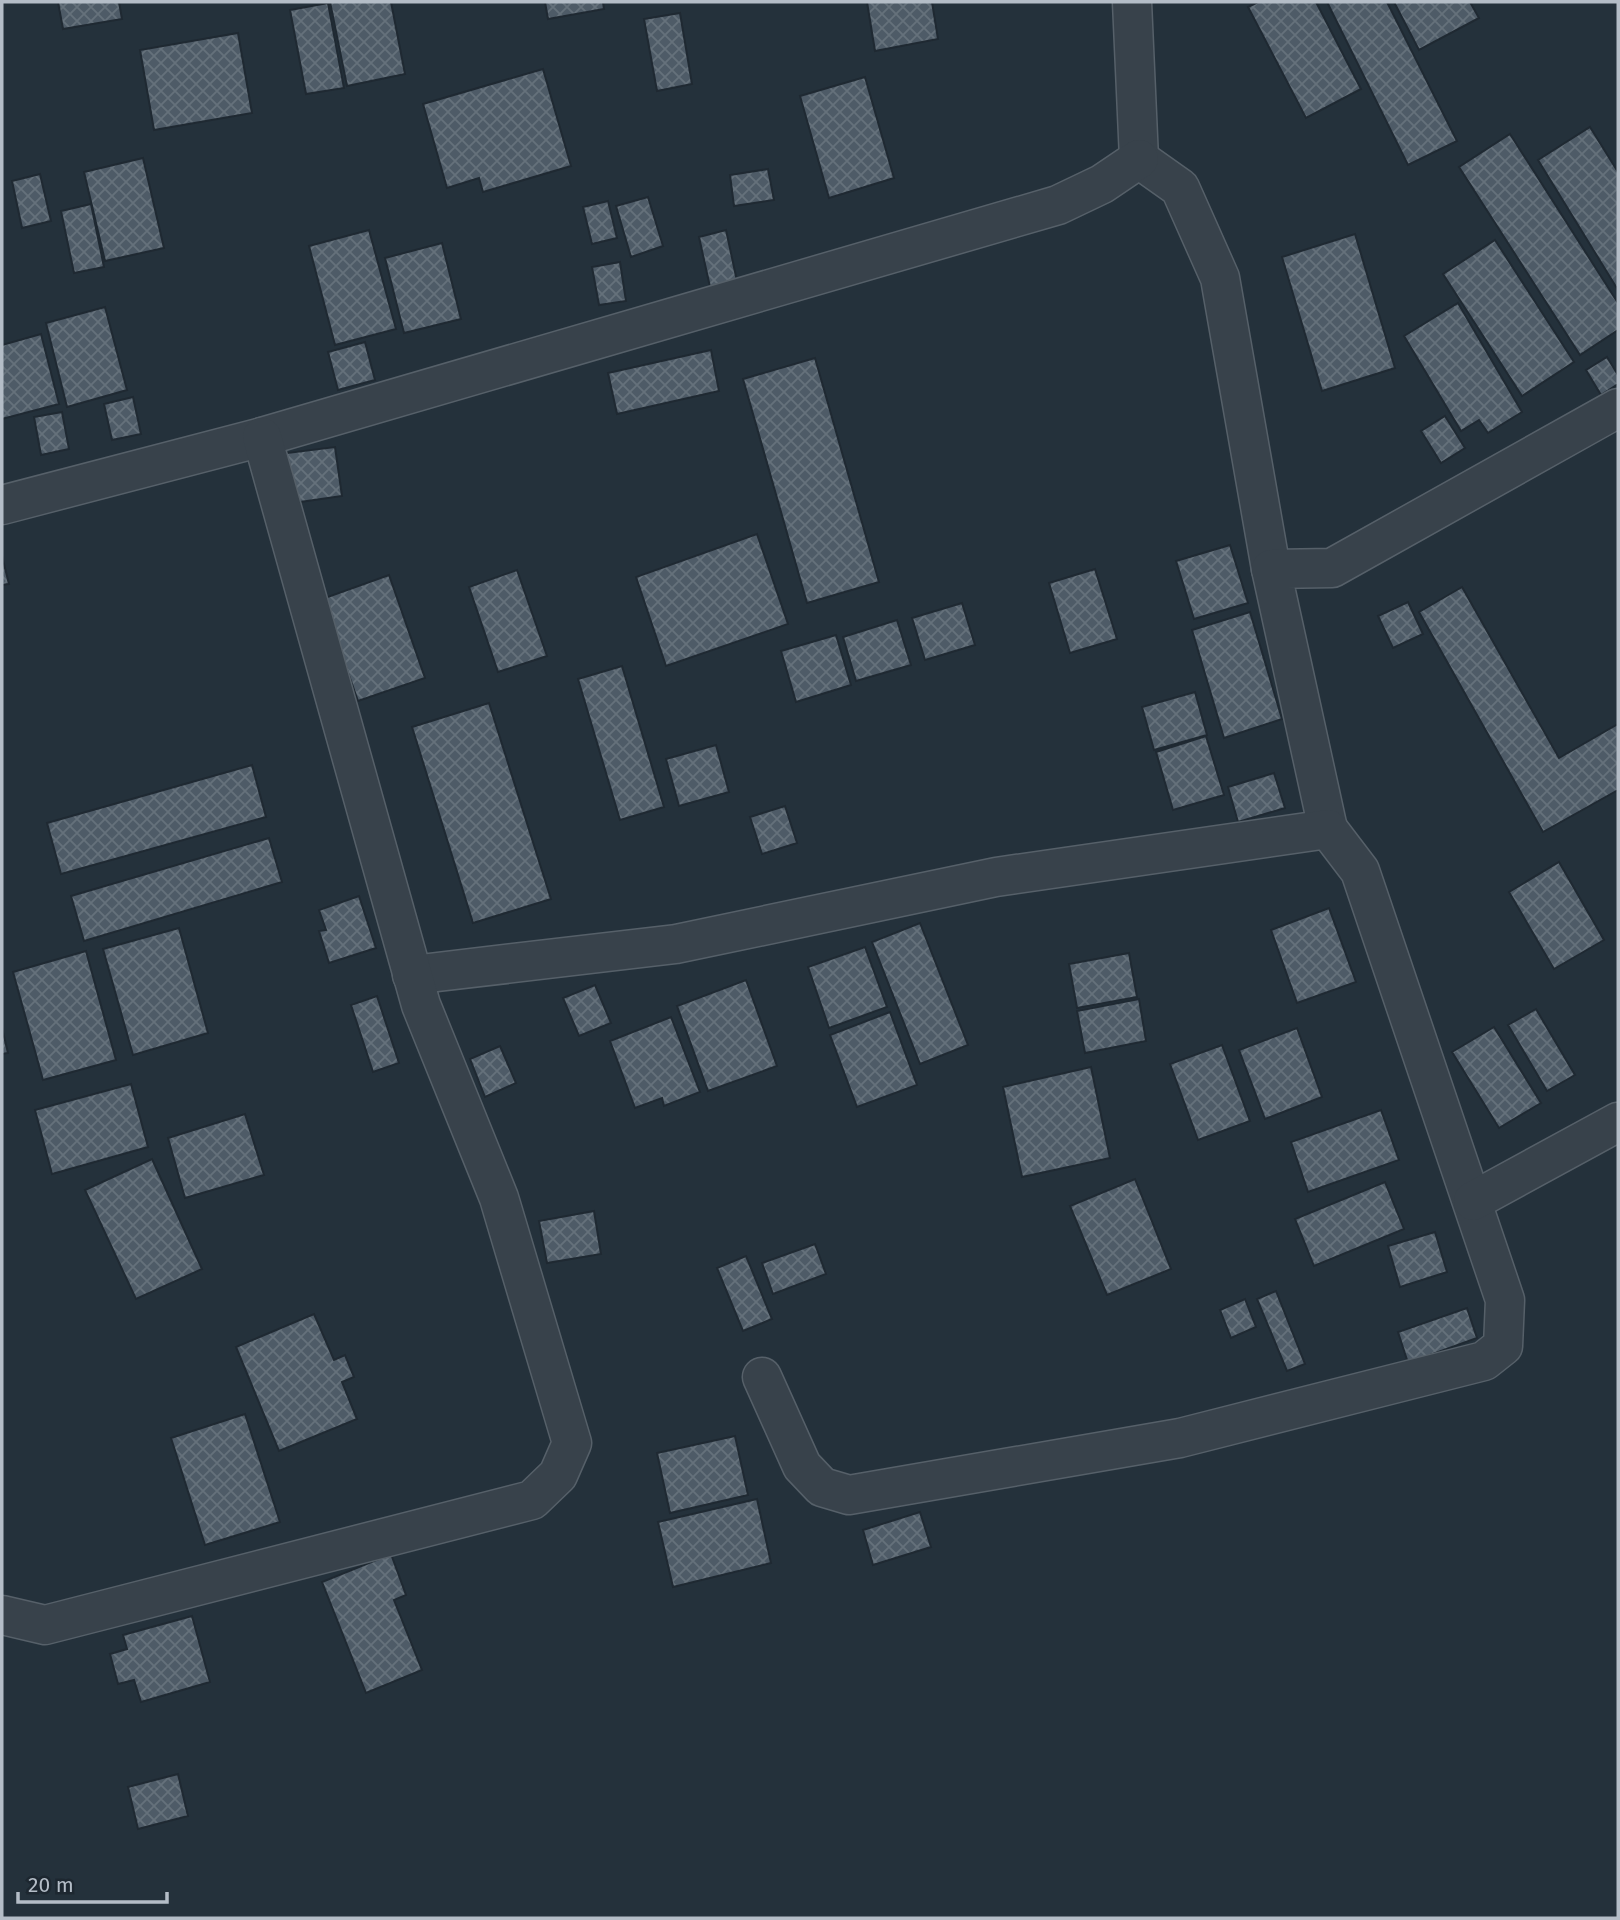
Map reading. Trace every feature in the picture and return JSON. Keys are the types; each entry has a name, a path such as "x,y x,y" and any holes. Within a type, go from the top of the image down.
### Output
{"street":[{"path":"1132,2 1139,159"},
{"path":"2,505 262,437 1058,205 1102,184 1139,159"},
{"path":"762,1377 802,1466 822,1487 849,1495 1180,1438 1484,1362 1503,1346 1505,1300 1473,1201 1360,871 1328,829 1271,569 1220,278 1180,188 1139,159"},
{"path":"1271,569 1332,568 1618,408"},
{"path":"2,1615 45,1625 532,1500 558,1475 572,1443 499,1198 421,1005 262,437"},
{"path":"412,975 676,944 996,877 1328,829"},
{"path":"1473,1201 1618,1122"}],"building":[{"path":"58,2 119,2 122,19 63,29"},
{"path":"330,2 391,2 405,74 347,86"},
{"path":"545,2 603,2 604,9 548,19"},
{"path":"867,2 932,2 938,39 875,51"},
{"path":"1258,2 1316,2 1361,89 1306,118 1248,7"},
{"path":"1327,2 1387,2 1457,141 1408,165"},
{"path":"1394,2 1470,2 1479,18 1419,50"},
{"path":"328,3 344,88 306,94 290,10"},
{"path":"680,13 692,84 657,91 644,19"},
{"path":"238,33 252,113 154,130 140,50"},
{"path":"543,69 571,166 483,192 479,178 447,188 423,104"},
{"path":"865,77 894,178 829,198 800,96"},
{"path":"1590,127 1618,172 1618,290 1538,160"},
{"path":"1510,134 1618,303 1618,330 1580,355 1459,167"},
{"path":"143,158 164,248 105,261 84,172"},
{"path":"768,169 774,200 734,206 730,175"},
{"path":"40,174 51,221 22,228 12,181"},
{"path":"648,197 663,246 631,257 616,206"},
{"path":"608,201 617,238 592,244 583,207"},
{"path":"91,204 104,267 74,273 61,211"},
{"path":"369,230 396,329 335,345 309,246"},
{"path":"726,230 737,281 710,287 699,237"},
{"path":"1355,234 1395,368 1322,391 1282,257"},
{"path":"1495,240 1574,362 1522,396 1443,274"},
{"path":"442,243 461,319 404,333 385,258"},
{"path":"620,262 626,301 599,305 592,267"},
{"path":"1458,303 1522,412 1488,433 1479,420 1461,431 1404,336"},
{"path":"105,307 127,390 67,407 46,323"},
{"path":"41,334 59,404 2,419 2,345"},
{"path":"365,342 375,380 338,390 328,352"},
{"path":"711,350 719,391 617,414 608,373"},
{"path":"1607,357 1618,375 1618,384 1601,395 1586,370"},
{"path":"815,358 879,582 807,603 743,379"},
{"path":"133,397 141,434 112,440 104,404"},
{"path":"62,412 69,449 41,455 34,417"},
{"path":"1445,416 1465,448 1441,463 1421,431"},
{"path":"335,447 342,496 286,504 279,454"},
{"path":"757,534 788,624 666,666 636,577"},
{"path":"1230,545 1248,603 1194,619 1176,561"},
{"path":"2,556 9,584 2,585"},
{"path":"1095,569 1117,639 1070,653 1049,583"},
{"path":"517,570 547,656 498,672 469,587"},
{"path":"389,575 425,678 358,701 322,599"},
{"path":"1462,587 1559,758 1618,724 1618,790 1543,832 1419,612"},
{"path":"1408,602 1423,634 1393,648 1378,616"},
{"path":"962,603 975,645 925,660 912,618"},
{"path":"1250,612 1282,719 1224,738 1192,630"},
{"path":"897,620 911,665 856,681 843,637"},
{"path":"836,635 851,685 796,702 781,651"},
{"path":"622,666 664,807 620,820 578,679"},
{"path":"1195,692 1207,735 1154,750 1142,707"},
{"path":"489,703 551,899 473,923 412,727"},
{"path":"1206,736 1224,795 1173,810 1156,752"},
{"path":"716,745 729,792 679,806 666,759"},
{"path":"252,765 266,817 61,874 47,823"},
{"path":"1274,773 1285,808 1238,822 1228,787"},
{"path":"785,806 797,843 762,854 750,817"},
{"path":"269,838 282,882 84,941 71,896"},
{"path":"1559,862 1604,940 1554,969 1509,892"},
{"path":"359,896 376,948 329,963 319,931 326,930 319,910"},
{"path":"1329,908 1356,982 1297,1003 1271,930"},
{"path":"920,923 968,1045 920,1064 872,942"},
{"path":"179,928 208,1033 133,1055 103,949"},
{"path":"865,947 887,1007 829,1028 808,967"},
{"path":"86,951 116,1060 43,1080 13,972"},
{"path":"1129,953 1137,997 1077,1008 1069,964"},
{"path":"746,980 777,1066 708,1091 677,1006"},
{"path":"595,985 611,1023 579,1036 563,998"},
{"path":"377,996 399,1063 373,1072 351,1005"},
{"path":"1139,999 1146,1041 1085,1053 1077,1011"},
{"path":"1536,1009 1575,1075 1547,1091 1508,1025"},
{"path":"890,1012 917,1085 857,1107 830,1035"},
{"path":"671,1017 700,1092 664,1106 662,1098 635,1108 610,1041"},
{"path":"1494,1027 1541,1103 1499,1128 1452,1052"},
{"path":"2,1028 8,1053 2,1054"},
{"path":"1297,1028 1322,1097 1265,1119 1239,1050"},
{"path":"1222,1045 1250,1121 1198,1140 1170,1064"},
{"path":"500,1046 516,1083 485,1097 470,1059"},
{"path":"1091,1067 1110,1158 1022,1177 1003,1087"},
{"path":"131,1084 148,1147 52,1174 35,1110"},
{"path":"1381,1110 1399,1160 1308,1192 1291,1142"},
{"path":"245,1114 264,1175 185,1198 168,1138"},
{"path":"152,1159 202,1269 136,1299 85,1190"},
{"path":"1135,1179 1171,1269 1107,1295 1070,1206"},
{"path":"1385,1182 1404,1229 1314,1266 1295,1219"},
{"path":"594,1211 601,1254 547,1263 539,1221"},
{"path":"1435,1232 1447,1272 1400,1287 1388,1246"},
{"path":"815,1244 826,1274 773,1294 762,1263"},
{"path":"746,1256 772,1319 743,1331 717,1268"},
{"path":"1276,1291 1305,1364 1287,1371 1257,1299"},
{"path":"1245,1299 1256,1327 1231,1338 1220,1310"},
{"path":"1467,1308 1477,1338 1408,1363 1398,1332"},
{"path":"314,1314 334,1360 345,1355 354,1377 342,1382 357,1419 279,1451 236,1347"},
{"path":"245,1414 280,1522 205,1545 171,1438"},
{"path":"735,1436 748,1495 670,1513 657,1453"},
{"path":"757,1499 771,1563 673,1587 658,1522"},
{"path":"920,1512 931,1547 873,1565 863,1530"},
{"path":"391,1554 406,1595 394,1600 422,1670 366,1693 322,1582"},
{"path":"192,1616 210,1682 141,1702 134,1680 118,1684 110,1654 127,1649 123,1635"},
{"path":"178,1774 188,1816 138,1829 128,1787"}]}
